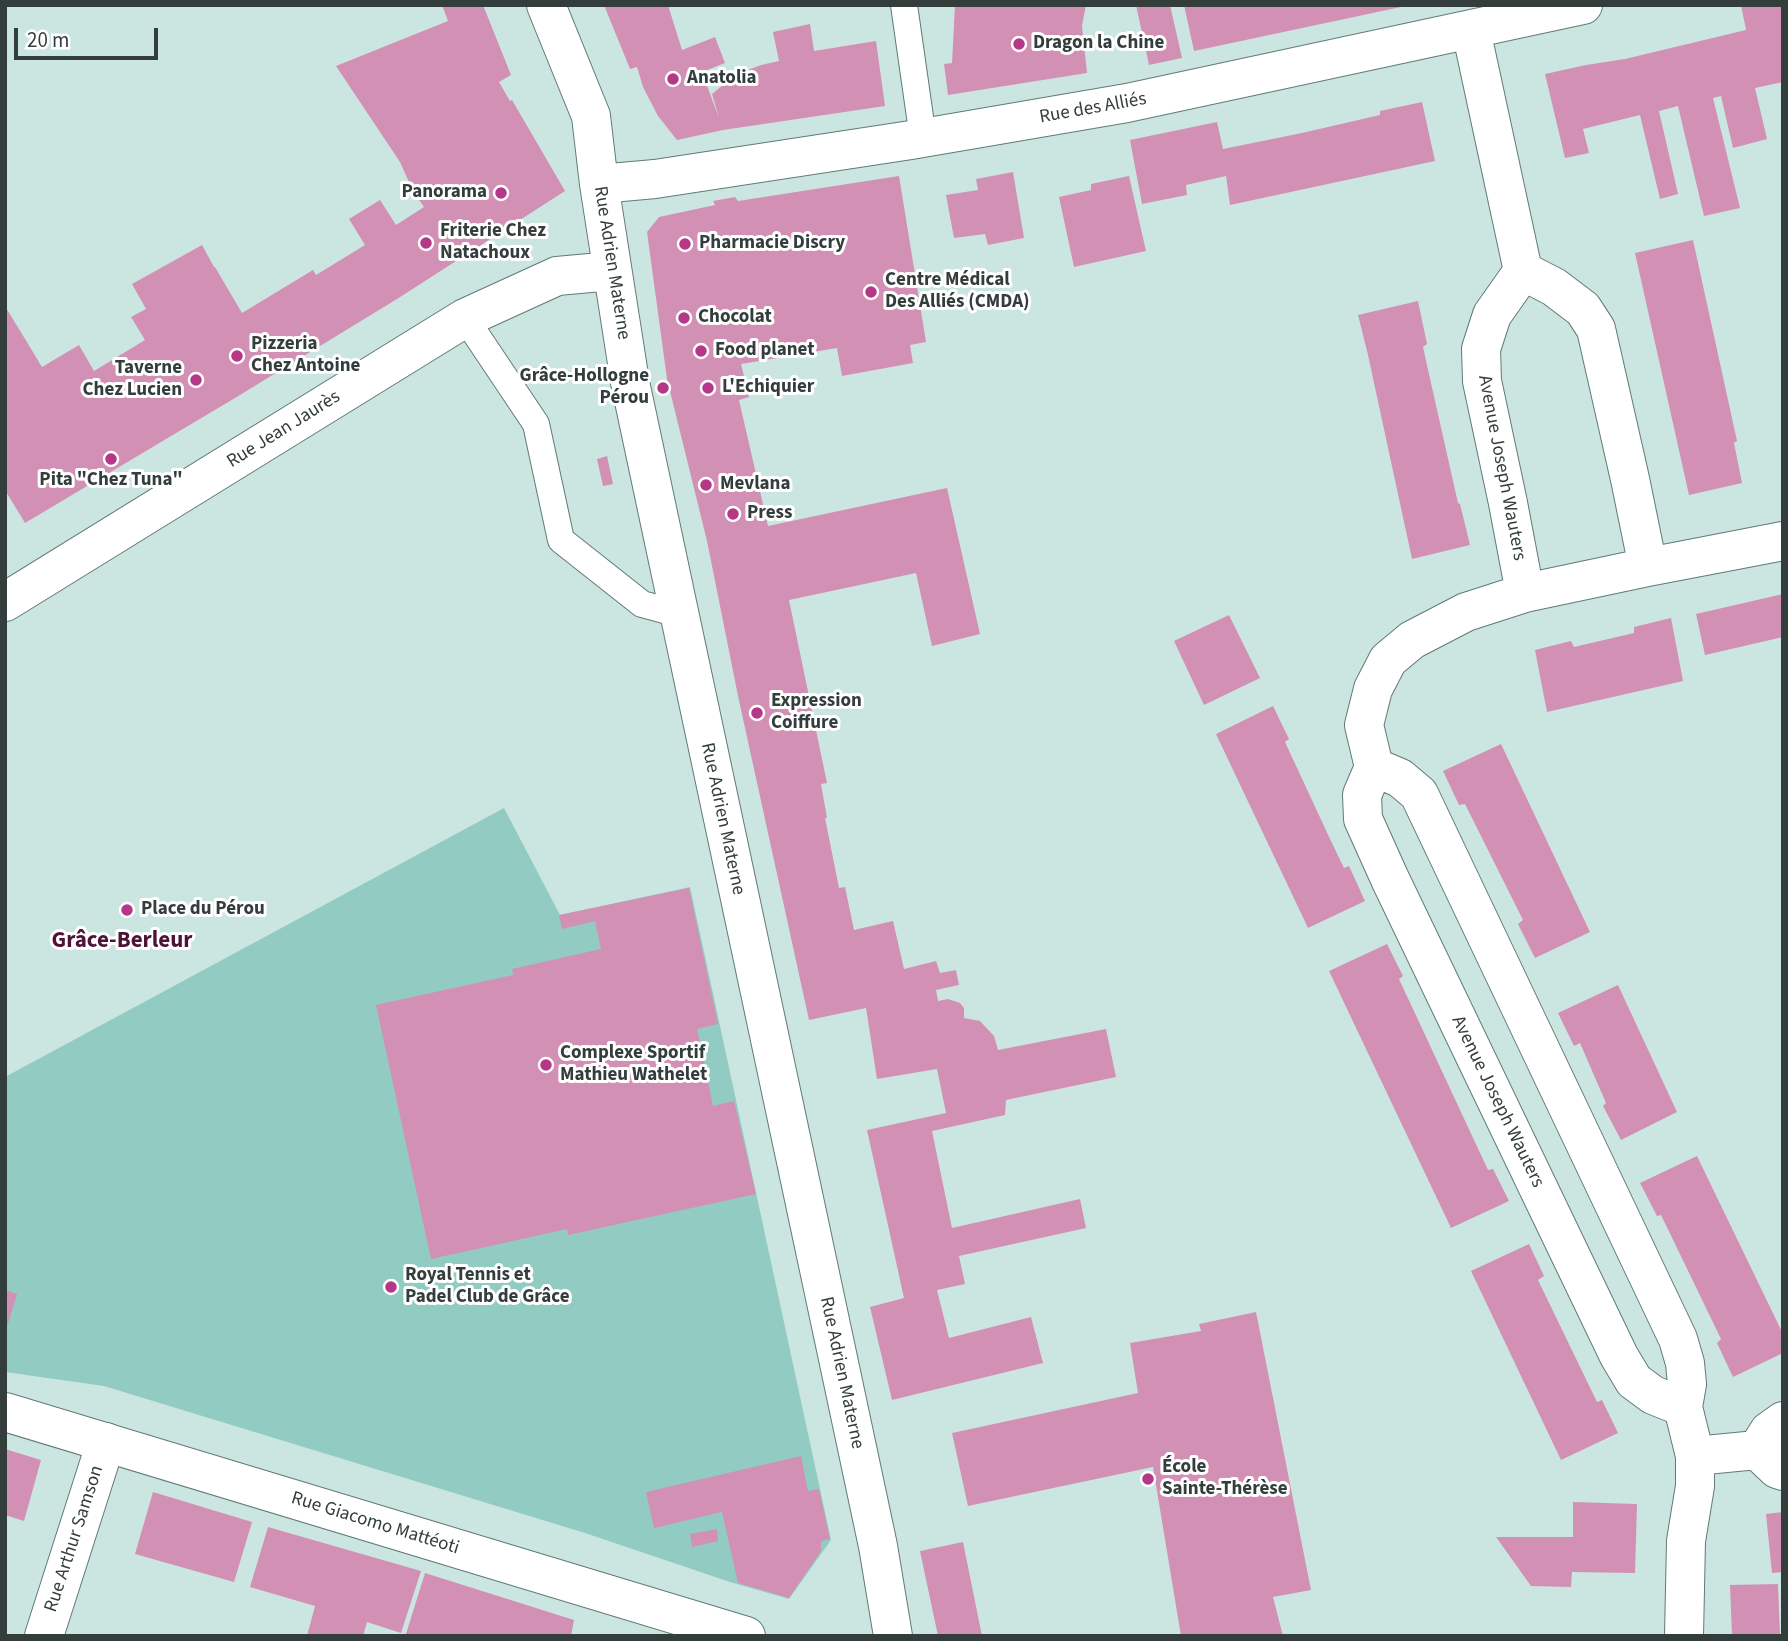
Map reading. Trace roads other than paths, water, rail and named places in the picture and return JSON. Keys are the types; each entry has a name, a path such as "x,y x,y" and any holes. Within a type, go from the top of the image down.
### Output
{"street":[{"name":"Rue Adrien Materne","path":"546,5 591,116 598,184 631,382 875,1532 893,1636"},
{"name":"Rue des Alliés","path":"598,184 923,138 1141,101 1583,5"},
{"path":"1471,30 1523,271 1554,287 1583,309 1596,329 1648,566"},
{"name":"Rue Jean Jaurès","path":"5,602 465,318 557,276 612,271"},
{"name":"Avenue Joseph Wauters","path":"1523,271 1492,315 1481,349 1482,381 1525,593"},
{"path":"1684,1636 1686,1541 1695,1486 1695,1456 1683,1407 1687,1384 1685,1363 1678,1339 1419,794 1399,778 1374,767 1364,725 1373,689 1388,660 1412,640 1466,612 1525,593 1648,566 1783,541"},
{"name":"Avenue Joseph Wauters","path":"1374,767 1362,795 1363,819 1613,1344 1634,1381 1654,1395 1683,1407"},
{"name":"Rue Giacomo Mattéoti","path":"5,1412 746,1636"},
{"path":"1695,1456 1770,1460 1769,1431 1783,1421"},
{"name":"Rue Arthur Samson","path":"44,1636 106,1442"}],"lane":[{"path":"904,5 923,138"},
{"path":"465,318 536,424 561,540 642,604 679,614"}],"place":[{"name":"Dragon la Chine","path":"1019,44"},
{"name":"Anatolia","path":"673,79"},
{"name":"Panorama","path":"501,193"},
{"name":"Friterie Chez Natachoux","path":"426,243"},
{"name":"Pharmacie Discry","path":"685,244"},
{"name":"Centre Médical Des Alliés (CMDA)","path":"871,292"},
{"name":"Chocolat","path":"684,318"},
{"name":"Food planet","path":"701,351"},
{"name":"Pizzeria Chez Antoine","path":"237,356"},
{"name":"Taverne Chez Lucien","path":"196,380"},
{"name":"Grâce-Hollogne Pérou","path":"663,388"},
{"name":"L'Echiquier","path":"708,388"},
{"name":"Pita \"Chez Tuna\"","path":"111,459"},
{"name":"Mevlana","path":"706,485"},
{"name":"Press","path":"733,514"},
{"name":"Expression Coiffure","path":"757,713"},
{"name":"Place du Pérou","path":"127,910"},
{"name":"Complexe Sportif Mathieu Wathelet","path":"546,1065"},
{"name":"Royal Tennis et Padel Club de Grâce","path":"391,1287"},
{"name":"École Sainte-Thérèse","path":"1148,1479"}],"district":[{"name":"Grâce-Berleur","path":"122,942"}]}
